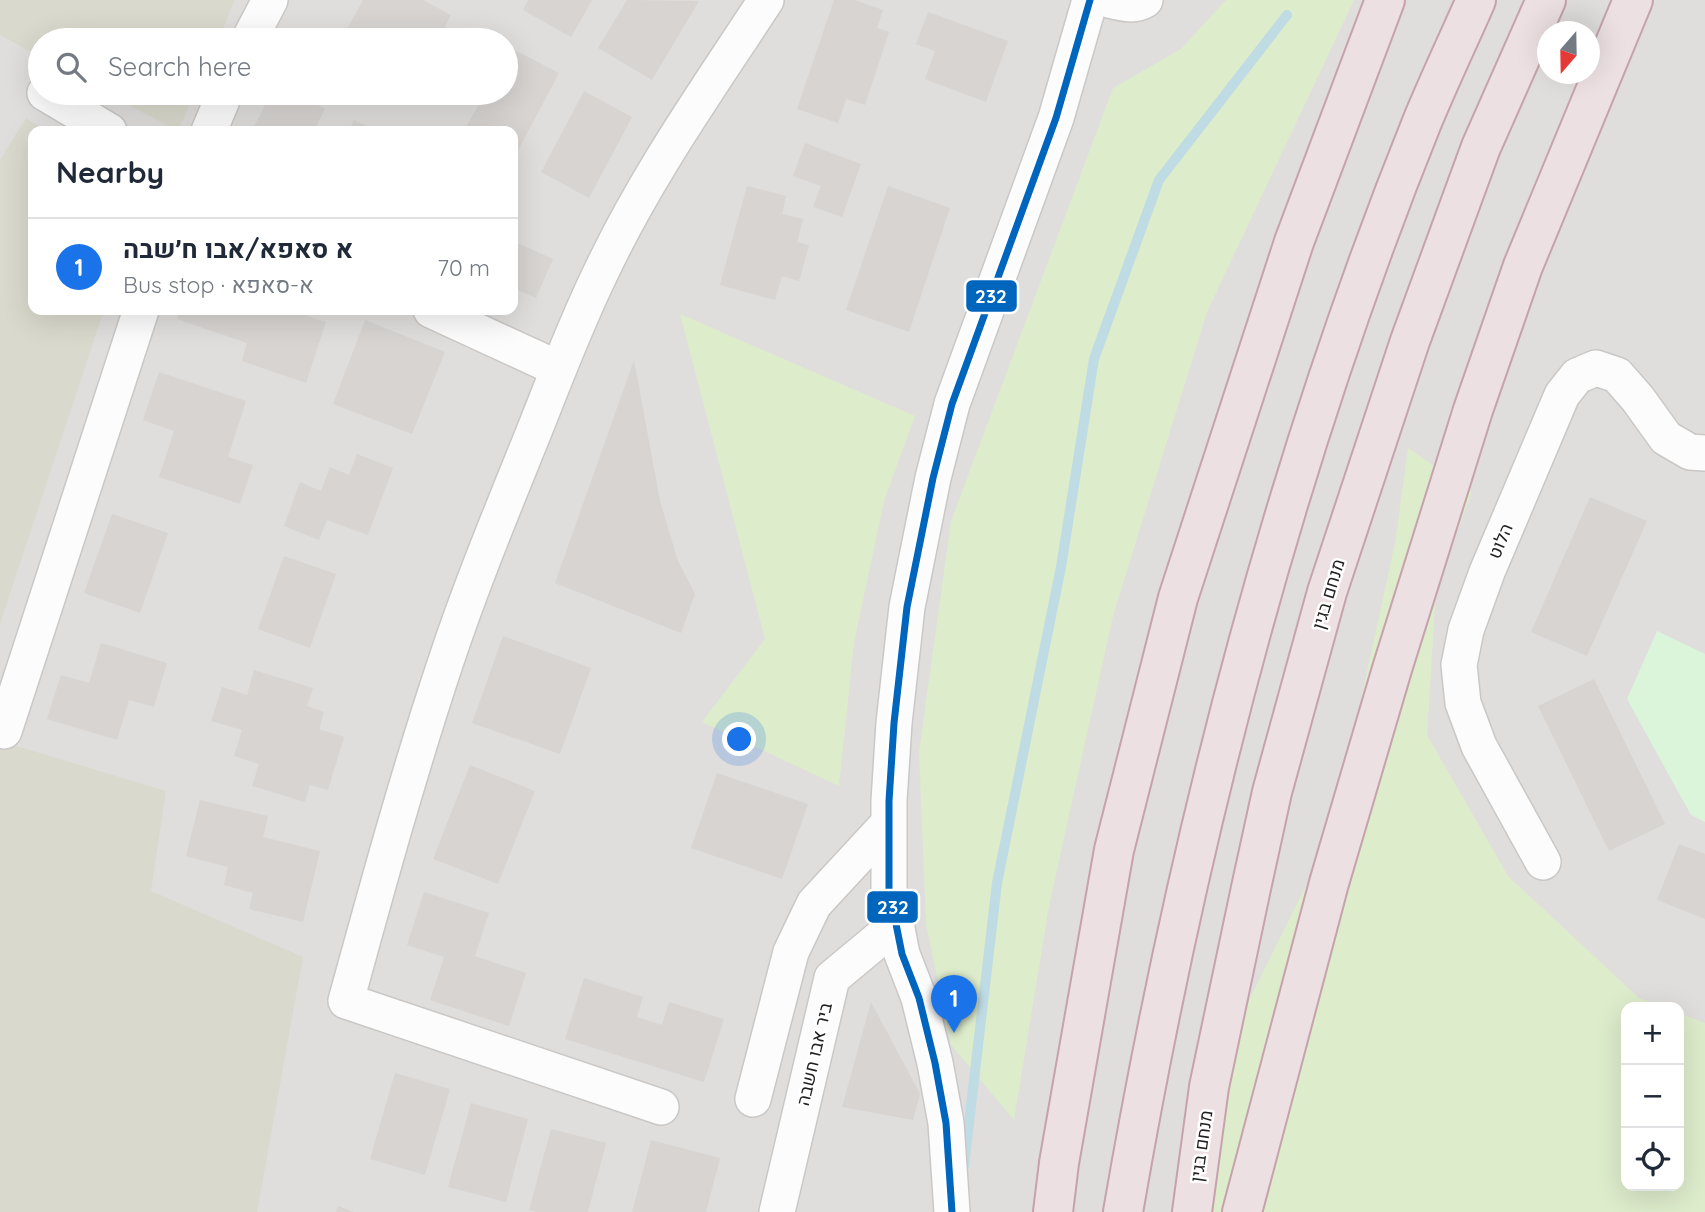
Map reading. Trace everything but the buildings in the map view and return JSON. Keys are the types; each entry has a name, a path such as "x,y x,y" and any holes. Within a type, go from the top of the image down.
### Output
{"highway":[{"path":"1053,1212 1059,1163 1114,850 1178,598 1294,242 1385,0"},
{"path":"1123,1212 1145,1082 1188,879 1232,701 1287,508 1360,287 1423,122 1476,0"},
{"name":"מנחם בגין","path":"1192,1212 1209,1087 1251,888 1272,792 1327,592 1410,341 1480,146 1546,0"},
{"path":"1242,1212 1329,883 1392,668 1473,410 1523,266 1633,0"}],"street":[{"path":"255,28 270,0"},
{"path":"661,1107 346,1001 406,784 446,661 559,369 601,271 633,211 670,147 765,0"},
{"path":"952,1212 946,1123 935,1063 919,998 902,954 889,889 894,723 906,607 933,478 952,404 1056,118 1090,0"},
{"path":"1109,0 1125,4 1145,0"},
{"path":"65,105 101,126"},
{"path":"211,126 220,105"},
{"path":"4,731 139,315"},
{"path":"443,315 559,369"},
{"name":"הלוט","path":"1543,862 1479,746 1463,703 1458,664 1466,630 1487,572 1562,395 1577,376 1596,368 1617,375 1638,398 1666,438 1690,452 1705,453"},
{"path":"753,1099 791,952 814,904 890,823"},
{"name":"ביר אבו חשבה","path":"777,1212 832,978 897,925"}],"shaded area":[{"path":"0,0 1705,0 1705,1212 0,1212"},
{"path":"0,0 235,0 223,28 28,28 28,50 0,35"},
{"path":"128,105 190,105 180,126 168,126"},
{"path":"26,118 39,126 28,126 28,315 102,315 0,624 0,160"},
{"path":"0,741 166,791 151,891 303,957 257,1212 0,1212"}],"green space":[{"path":"1226,0 1354,0 1207,312 1113,616 1049,906 1014,1120 951,1045 926,924 919,752 951,521 1113,88 1181,49"},
{"path":"680,314 915,416 884,501 854,643 839,786 702,722 765,639"},
{"path":"1408,448 1472,492 1436,590 1427,735 1508,876 1639,998 1650,1002 1621,1002 1621,1191 1684,1191 1684,1015 1705,1023 1705,1212 1186,1212 1202,1095 1332,833 1395,543"},
{"path":"1657,631 1705,654 1705,822 1691,815 1627,699"}],"waterway":[{"path":"964,1166 997,883 1061,567 1094,359 1159,180 1287,15"}],"transit line":[{"name":"232","path":"952,1212 946,1123 935,1063 919,998 902,954 889,889 889,801 894,723 907,607 933,478 952,404 1056,118 1090,0"}],"place":[{"name":"א סאפא/אבו ח׳שבה","path":"954,1033"}]}
